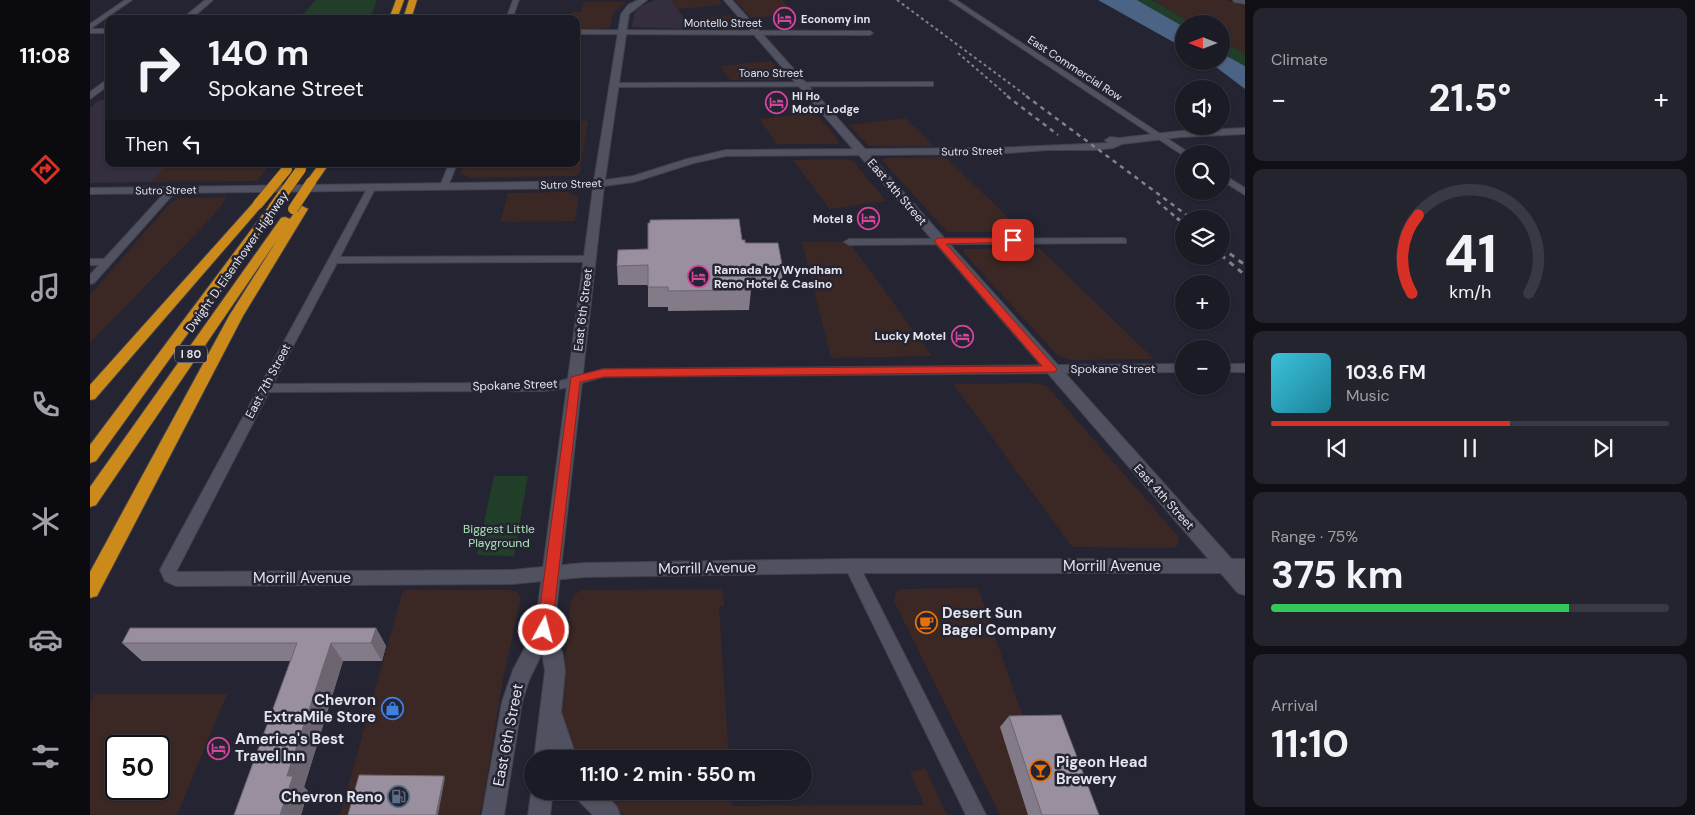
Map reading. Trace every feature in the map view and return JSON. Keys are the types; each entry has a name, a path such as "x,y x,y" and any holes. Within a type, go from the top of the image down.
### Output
{"highway":[{"path":"394,15 400,0"},
{"path":"408,15 414,0"},
{"path":"409,15 418,0"},
{"path":"90,395 258,204 296,167"},
{"name":"Dwight D. Eisenhower Highway","path":"90,457 273,208 296,167"},
{"path":"90,590 236,316 321,167"},
{"name":"Dwight D. Eisenhower Highway","path":"90,500 297,209"}],"main road":[{"path":"191,15 209,0"},
{"name":"East 6th Street","path":"494,815 512,702 520,677 544,630 613,85 627,10 643,0"},
{"name":"East 4th Street","path":"728,0 800,84 862,151 938,241 1245,587"},
{"path":"1237,0 1245,2"},
{"path":"90,96 105,84"},
{"name":"Sutro Street","path":"1230,132 1245,131"},
{"name":"Sutro Street","path":"1230,134 1245,136"},
{"name":"Sutro Street","path":"90,191 599,184 634,179 691,161 726,153 993,151 1048,147 1070,148 1109,146 1119,141 1179,135"},
{"name":"East 6th Street","path":"544,630 554,663 546,750"},
{"path":"551,710 562,750"},
{"path":"539,815 541,800"},
{"path":"594,800 609,815"}],"street":[{"path":"107,15 129,0"},
{"path":"510,15 516,0"},
{"name":"East Commercial Row","path":"952,0 1175,146"},
{"path":"90,27 105,17"},
{"path":"90,31 105,31"},
{"name":"Montello Street","path":"580,32 870,33"},
{"name":"Toano Street","path":"613,85 930,84"},
{"path":"444,186 452,167"},
{"path":"1230,182 1245,192"},
{"name":"East 7th Street","path":"170,576 168,570 173,560 372,186"},
{"path":"90,281 172,190"},
{"path":"849,242 1123,241"},
{"path":"333,260 590,259"},
{"path":"90,262 108,262"},
{"name":"Spokane Street","path":"264,388 543,387 560,385 575,379 603,373 1175,368"},
{"path":"1230,368 1245,368"},
{"path":"852,566 976,815"},
{"name":"Morrill Avenue","path":"170,576 176,579 495,577 584,570 852,566 1245,566"}],"shaded area":[{"path":"655,0 671,0 692,29 633,27 635,12 641,6"},
{"path":"671,0 719,0 722,5 678,9"},
{"path":"735,0 782,0 797,14 751,18"},
{"path":"1153,0 1225,0 1245,6 1245,54 1230,45 1230,15 1178,15"},
{"path":"584,2 626,2 613,13 610,28 580,30 580,15 571,15 571,12 581,12"},
{"path":"730,15 742,28 692,29 685,19"},
{"path":"771,61 785,78 774,80 730,80 720,66"},
{"path":"99,100 105,100 105,167 165,167 151,182 90,183 90,108"},
{"path":"815,112 838,140 839,144 777,144 759,119"},
{"path":"905,118 934,146 869,146 849,125"},
{"path":"580,121 588,121 580,172 576,176 470,178 460,173 463,167 580,167"},
{"path":"946,157 1023,232 947,232 883,161 890,158"},
{"path":"846,159 853,161 886,201 830,209 793,160"},
{"path":"165,167 268,167 257,181 151,182"},
{"path":"568,192 579,197 575,221 500,222 508,193"},
{"path":"227,197 211,218 90,343 90,295 171,202 181,198"},
{"path":"802,242 849,242 932,356 831,358"},
{"path":"1039,248 1154,359 1071,360 1062,358 1056,354 964,253 964,249"},
{"path":"1033,383 1047,386 1178,536 1179,543 1177,546 1172,548 1072,547 953,384"},
{"path":"978,588 1024,720 1087,815 1000,815 894,601 895,594 901,589"},
{"path":"723,589 724,606 719,606 728,750 570,750 561,717 561,701 571,600 577,593 583,590"},
{"path":"403,590 511,590 517,592 521,598 503,679 483,802 479,815 340,815"},
{"path":"94,694 227,694 177,815 90,815 90,707"},
{"path":"925,768 947,815 625,815 604,800 732,800 732,806 924,805 910,772"}],"green space":[{"path":"316,0 377,0 370,15 303,14"},
{"path":"1137,0 1152,0 1178,15 1175,15 1175,22"},
{"path":"1230,45 1245,54 1245,66 1230,58"},
{"name":"Biggest Little Playground","path":"494,476 528,476 514,556 477,555"}],"water":[{"path":"1098,0 1137,0 1175,22 1175,43"},
{"path":"1230,58 1245,66 1245,89 1220,70 1230,70"}],"building":[{"name":"Ramada by Wyndham Reno Hotel & Casino","path":"739,219 742,240 745,240 745,243 778,243 783,270 748,270 751,290 668,291 668,287 648,287 648,265 617,266 618,250 648,249 648,223 650,223 650,220"},
{"path":"130,628 376,628 371,643 331,643 287,776 293,776 280,815 234,815 297,643 122,643"},
{"name":"Pigeon Head Brewery","path":"1061,715 1099,815 1042,815 1009,716"},
{"name":"Chevron Reno","path":"359,775 444,776 436,815 348,815"}],"railway":[{"path":"897,0 1028,97"},
{"path":"958,53 1009,97"},
{"path":"1007,96 1058,135"},
{"path":"1026,96 1180,210"},
{"path":"1157,201 1175,217"},
{"path":"1230,254 1245,265"},
{"path":"1230,262 1245,275"}],"place":[{"name":"Economy inn","path":"785,19"},
{"name":"Hi Ho Motor Lodge","path":"776,102"},
{"name":"Motel 8","path":"869,219"},
{"name":"Ramada by Wyndham Reno Hotel & Casino","path":"698,277"},
{"name":"Lucky Motel","path":"962,336"},
{"name":"Desert Sun Bagel Company","path":"926,622"},
{"name":"Chevron ExtraMile Store","path":"392,709"},
{"name":"America's Best Travel Inn","path":"219,748"},
{"name":"Pigeon Head Brewery","path":"1040,771"},
{"name":"Chevron Reno","path":"399,797"}],"route":[{"path":"544,630 575,379 603,373 1052,369 938,241 1013,240"}]}
